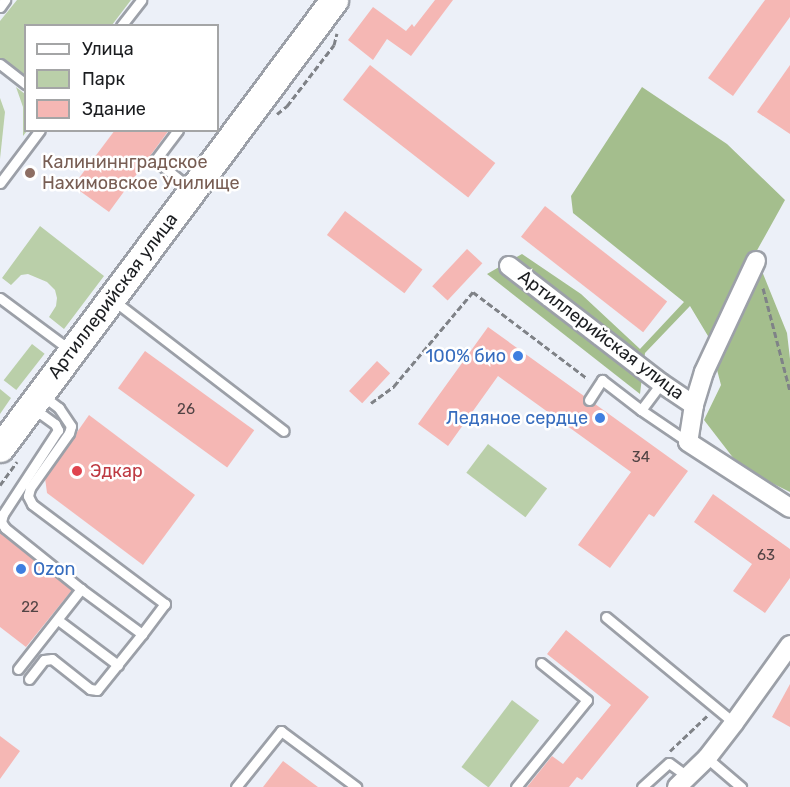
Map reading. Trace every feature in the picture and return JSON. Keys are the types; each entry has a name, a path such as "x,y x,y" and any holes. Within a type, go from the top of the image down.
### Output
{"main road":[{"name":"Артиллерийская улица","path":"0,448 334,0"}],"street":[{"path":"756,261 704,372 694,405 687,442 790,508"},
{"name":"Артиллерийская улица","path":"509,266 661,383 694,405"},
{"path":"682,782 707,758 790,645"}],"lane":[{"path":"0,7 5,0"},
{"path":"123,24 141,0"},
{"path":"0,64 24,82"},
{"path":"0,183 38,132"},
{"path":"176,132 155,160 193,190"},
{"path":"0,298 72,351"},
{"path":"111,298 284,431"},
{"path":"589,400 602,380 687,442"},
{"path":"641,410 661,383"},
{"path":"35,400 58,430 3,514 1,522 5,528 81,589 142,634"},
{"path":"29,678 44,660 52,659 90,689 97,690 165,604 32,504 28,496 71,426 59,408 35,400"},
{"path":"18,669 81,589"},
{"path":"606,617 734,723"},
{"path":"57,620 118,665"},
{"path":"516,787 587,700 541,663"},
{"path":"236,787 281,730 356,787"},
{"path":"707,758 741,787"},
{"path":"642,787 669,763 682,782"}],"path":[{"path":"756,261 790,391"},
{"path":"371,403 394,386 473,292 597,386"},
{"path":"666,755 717,707"}],"green space":[{"path":"17,0 131,0 113,24 24,24 24,79 0,60 0,21"},
{"path":"16,87 24,93 24,132 26,132 23,136 23,107"},
{"path":"642,87 727,144 785,200 755,254 787,333 790,359 790,492 741,468 704,420 721,385 708,336 690,306 645,353 640,394 487,274 522,254 581,294 640,349 684,302 573,213 571,196"},
{"path":"0,98 5,112 0,159"},
{"path":"40,226 104,276 64,329 49,317 56,306 57,298 55,290 47,282 28,274 21,275 11,285 2,278"},
{"path":"32,344 45,354 16,390 4,380"},
{"path":"0,389 11,398 0,414"},
{"path":"488,444 547,489 525,517 466,473"},
{"path":"512,700 539,720 489,787 461,767"}],"building":[{"path":"435,0 453,0 411,56 387,39 373,60 348,40 373,7 406,31 412,24 414,27"},
{"path":"765,0 790,0 790,17 733,96 708,78"},
{"path":"370,65 495,163 468,198 343,100"},
{"path":"790,65 790,134 757,112"},
{"path":"114,132 168,132 109,212 73,186"},
{"path":"545,206 667,301 643,332 521,237"},
{"path":"345,211 422,269 404,293 327,235"},
{"path":"467,249 482,263 448,301 432,286"},
{"path":"488,327 584,396 585,405 595,404 688,471 654,517 649,514 610,568 578,545 631,472 498,376 448,446 418,424"},
{"path":"145,351 254,430 227,468 118,388"},
{"path":"377,361 390,373 362,403 349,391"},
{"path":"89,415 195,495 143,565 47,493 45,478"},
{"path":"713,494 790,549 790,578 765,613 733,591 752,564 694,522"},
{"path":"0,533 72,590 26,647 0,627"},
{"path":"566,630 649,697 582,780 577,777 569,787 527,787 552,756 563,764 611,705 547,654"},
{"path":"790,684 790,727 772,717"},
{"path":"0,736 20,751 0,779"},
{"path":"283,761 318,787 263,787"}],"place":[{"name":"Калининнградское Нахимовское Училище","path":"30,173"},
{"name":"100% био","path":"518,356"},
{"name":"Ледяное сердце","path":"600,418"},
{"name":"Эдкар","path":"77,471"},
{"name":"Ozon","path":"21,569"}]}
